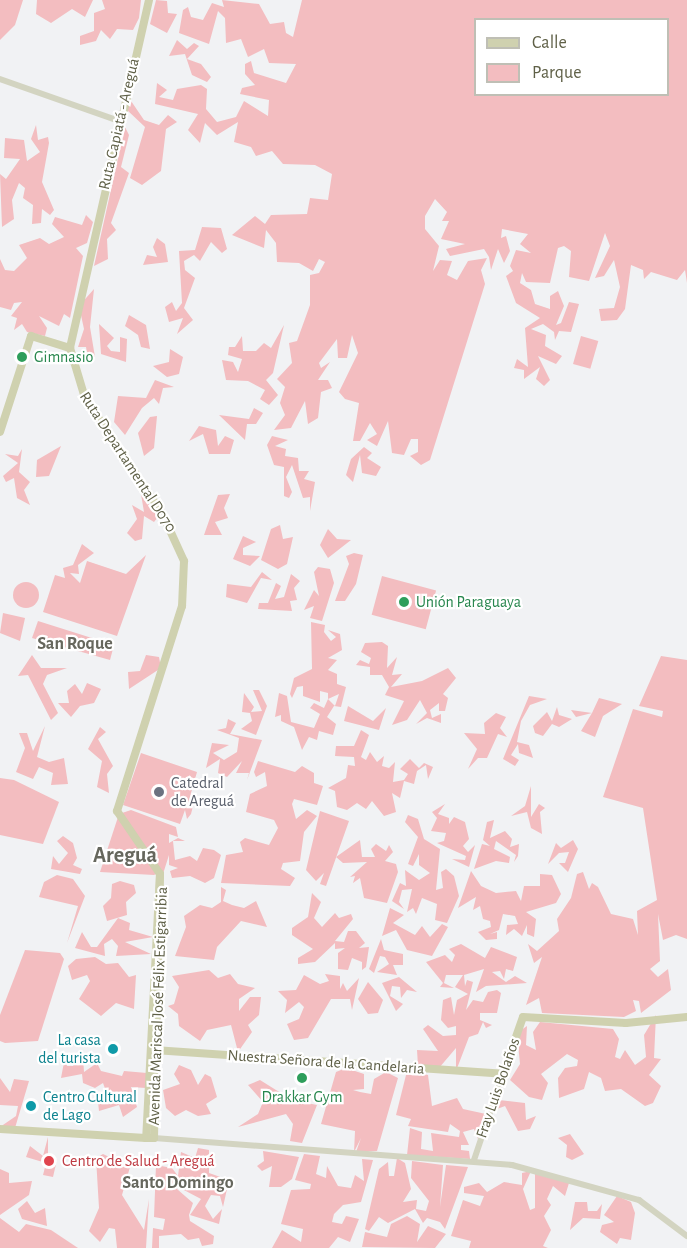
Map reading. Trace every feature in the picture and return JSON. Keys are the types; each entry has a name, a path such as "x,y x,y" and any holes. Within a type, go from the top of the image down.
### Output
{"main road":[{"name":"Ruta Capiatá - Areguá","path":"90,248 149,0"},
{"name":"Ruta Departamental D070","path":"90,248 70,348 85,398 162,513 184,561 182,606 117,811"},
{"path":"0,432 31,336 70,348"},
{"name":"Avenida Mariscal José Félix Estigarribia","path":"117,811 159,872 150,1138"},
{"name":"Fray Luis Bolaños","path":"503,1074 523,1017 626,1023 687,1017"},
{"name":"Nuestra Señora de la Candelaria","path":"153,1050 503,1074"},
{"path":"0,1129 150,1138"}],"street":[{"path":"0,79 119,121"},
{"name":"Fray Luis Bolaños","path":"474,1160 503,1074"},
{"path":"150,1138 474,1160 633,1198 687,1236"}],"green space":[{"path":"0,0 23,0 15,25 0,40"},
{"path":"37,0 93,0 85,17 72,9 51,23 36,14"},
{"path":"102,0 141,0 139,18 133,30 117,29 110,39 101,30 96,41 80,45 80,36 94,31 94,13 105,9"},
{"path":"156,0 167,1 168,13 177,14 167,33 150,24"},
{"path":"222,0 259,4 270,24 284,22 286,33 293,37 302,0 687,0 687,283 685,270 677,280 651,272 644,279 643,270 631,265 625,309 617,320 601,321 599,309 614,308 620,287 614,260 604,276 595,278 610,246 605,233 589,281 569,277 571,251 564,246 558,248 550,283 526,282 522,273 520,283 531,290 535,304 550,309 550,296 558,291 564,306 556,325 561,323 569,302 579,304 571,332 559,331 555,340 554,332 543,324 531,329 546,335 545,346 562,356 556,364 538,356 550,380 544,386 536,379 540,367 524,379 524,370 514,368 517,359 528,367 525,328 540,318 516,303 506,276 513,271 510,266 516,250 531,253 520,244 528,234 502,229 501,238 506,236 510,251 504,263 498,249 491,270 489,257 484,249 450,256 446,249 465,244 441,239 449,221 442,221 447,212 435,199 425,216 425,229 439,246 433,271 440,260 452,261 447,275 457,280 468,261 487,258 481,270 485,284 430,460 421,465 410,456 418,452 418,439 411,439 404,455 392,453 388,421 377,446 367,440 377,434 370,423 360,441 353,441 359,403 345,399 339,392 358,353 352,335 347,358 338,358 337,339 319,363 321,368 330,362 318,380 328,380 332,388 321,392 318,418 308,424 305,401 291,428 274,430 285,415 280,403 285,387 277,379 292,363 289,343 297,341 310,305 310,275 319,273 325,262 319,259 313,271 299,263 277,262 276,243 266,230 264,248 232,235 255,216 265,224 271,215 307,214 310,198 328,200 332,174 315,165 283,164 272,151 256,156 251,147 234,142 238,122 217,135 205,123 200,143 188,130 198,114 155,104 157,83 167,90 159,97 173,100 177,89 201,85 207,89 206,109 217,122 236,117 244,101 268,116 269,100 240,94 242,88 255,85 245,74 245,64 251,61 254,73 286,83 296,64 269,63 264,49 248,57 241,39 226,43 225,18 218,11 209,44 179,33 183,10 188,7 191,17 203,20 212,3 224,7"},
{"path":"177,40 187,49 194,43 199,46 187,59 201,64 211,77 207,82 192,75 185,54 169,56"},
{"path":"129,98 144,120 159,125 168,115 177,122 166,129 161,171 142,185 130,178 145,127 127,110"},
{"path":"36,125 38,140 48,137 42,182 54,210 50,215 42,209 41,223 32,224 33,205 23,198 25,188 19,183 12,200 14,219 2,227 0,174 6,179 20,159 4,158 5,138 24,140 27,161 40,152 31,139"},
{"path":"125,127 129,135 121,167 129,173 111,223 116,230 107,239 108,259 94,266"},
{"path":"86,215 93,222 87,243 76,248 83,256 70,318 64,314 59,326 39,316 47,328 45,336 27,332 22,324 14,330 17,318 11,316 22,302 14,303 11,310 0,307 0,259 5,270 14,271 27,258 19,245 40,238 49,244 64,237 52,224 55,217 82,225"},
{"path":"202,227 221,228 227,249 222,253 211,242 200,261 194,255 184,261 185,270 195,278 184,308 193,320 177,334 183,318 169,322 165,307 172,302 176,311 182,303 179,251 195,250"},
{"path":"157,238 165,244 168,262 143,265 147,255 157,257 153,247"},
{"path":"94,289 90,327 95,357 88,359 86,347 78,347 84,329 79,306"},
{"path":"129,315 146,325 150,349 141,347 138,335 125,326"},
{"path":"99,324 114,338 107,346 111,351 120,352 120,337 127,339 126,362 101,354"},
{"path":"284,325 273,373 266,380 278,395 269,405 260,399 265,390 248,381 226,380 222,360 233,362 238,372 242,359 228,355 229,347 235,347 242,336 243,351 256,351 264,343 271,348"},
{"path":"581,336 598,341 590,369 573,364"},
{"path":"170,349 183,357 179,374 167,377 153,366 169,362"},
{"path":"155,380 174,387 163,388 159,404 154,398 142,408 125,435 114,422 118,396 146,398"},
{"path":"254,408 263,413 256,424 247,424 245,440 219,415 249,419"},
{"path":"157,416 154,448 144,456 138,433 150,417"},
{"path":"199,426 216,430 218,446 225,436 234,440 230,454 209,454 203,434 189,441"},
{"path":"272,436 288,440 275,446 286,449 285,456 298,458 299,471 309,471 304,479 315,482 310,511 310,497 303,498 292,465 286,477 292,492 289,498 284,496 284,467 274,465 267,445"},
{"path":"61,446 49,476 36,477 37,460"},
{"path":"364,447 372,453 367,458 381,467 376,476 362,473 360,455 353,482 346,475 351,459"},
{"path":"22,449 19,472 30,482 24,490 30,505 17,498 14,478 6,482 3,476 18,463 5,454 18,456"},
{"path":"141,494 158,517 154,522 144,516 142,539 135,541 127,533 137,519 132,505 144,512"},
{"path":"230,494 224,508 228,518 215,522 222,535 204,535 218,495"},
{"path":"280,525 283,539 293,537 287,564 278,569 261,560 271,529"},
{"path":"328,529 337,539 351,540 328,558 320,545"},
{"path":"243,536 256,542 243,548 243,555 260,556 250,566 233,559"},
{"path":"82,544 94,553 78,565 79,574 70,573 80,583 87,561 126,574 146,555 117,636 43,612 55,575 65,578 63,568 73,565"},
{"path":"354,553 363,555 356,584 345,601 335,601 349,564 346,556"},
{"path":"318,567 330,569 334,583 322,621 310,618 314,606 304,610 314,590 319,596 314,572"},
{"path":"262,572 272,580 261,578 247,603 226,597 227,584 251,587"},
{"path":"291,574 300,581 294,588 297,600 290,601 292,611 258,609 259,603 268,603 276,583 281,586 275,599 284,597"},
{"name":"Unión Paraguaya","path":"382,576 436,590 426,629 372,615"},
{"path":"26,582 35,586 39,595 35,604 26,608 17,604 13,595 17,586"},
{"path":"3,613 25,618 20,641 0,633"},
{"path":"38,621 114,645 110,660 32,638"},
{"path":"311,622 325,625 324,632 331,641 336,637 328,630 340,634 342,650 328,658 337,660 328,670 337,674 337,684 346,687 341,707 334,706 327,717 336,724 333,735 319,731 317,740 309,737 302,750 294,727 281,721 281,715 275,717 279,693 287,696 291,722 314,728 320,714 310,708 314,703 324,708 328,699 328,693 320,691 320,702 303,696 303,686 297,687 292,698 290,694 294,678 312,669","holes":["339,694 335,706 328,699"]},
{"path":"382,642 388,646 387,668 397,657 392,675 402,674 391,687 422,681 448,668 456,678 443,694 448,698 445,711 439,711 439,703 430,710 432,718 441,714 441,723 427,718 416,724 427,713 420,700 407,720 392,725 404,701 385,695 389,687 382,675 370,675 370,667 356,665 360,660 369,664 371,658 361,652 365,643"},
{"path":"32,655 41,668 67,668 47,675 43,684 58,713 51,720 28,675 18,676"},
{"path":"146,655 159,657 161,668 129,689 128,672 140,671"},
{"path":"661,656 687,660 687,939 676,935 663,940 658,914 660,961 650,969 658,977 668,969 671,990 641,1013 639,1001 633,1000 636,1011 624,1017 542,1013 539,998 526,1005 542,957 534,963 528,944 537,951 559,931 557,919 571,898 577,874 583,872 589,889 592,883 598,887 611,914 633,919 638,935 637,911 657,900 643,808 603,797 633,709 662,717 663,711 639,706"},
{"path":"87,683 101,689 94,703 80,706 71,717 58,703 69,703 67,691 75,684 82,694"},
{"path":"253,690 259,690 267,706 256,735 241,729 252,721 250,713 242,712 244,693 254,707 251,712 262,711"},
{"path":"529,696 547,699 530,705 521,721 517,742 529,745 533,758 519,753 518,744 511,755 519,760 515,766 503,759"},
{"path":"599,698 622,704 603,716 595,737 581,731"},
{"path":"348,706 373,721 386,708 379,730 344,721"},
{"path":"557,707 559,715 572,719 559,727 552,724 543,736 535,733 533,726 547,712 552,721"},
{"path":"571,710 592,713 576,717"},
{"path":"496,713 506,717 500,728 507,737 498,734 487,758 478,758 468,769 477,749 464,733 485,734 484,723"},
{"path":"228,719 236,723 230,734 262,740 247,780 249,773 236,773 242,761 227,777 218,773 220,759 206,768 212,743 229,745 213,753 224,760 237,752 239,738 217,730 226,728"},
{"path":"45,726 37,757 49,762 64,758 68,784 51,785 53,773 39,767 33,779 16,772 25,748 19,733 27,733 33,751"},
{"path":"100,727 106,732 98,739 113,766 107,774 109,793 97,787 102,761 88,749"},
{"path":"361,730 369,735 361,757 366,760 370,752 377,762 384,756 382,766 389,768 395,762 393,782 404,780 408,774 400,769 410,759 419,768 424,763 433,767 428,779 426,765 417,771 414,784 404,781 400,798 392,793 396,812 384,816 372,801 366,809 357,803 347,810 337,807 335,791 328,788 346,778 348,765 355,766 354,757 335,756 336,746 354,746"},
{"path":"141,753 197,772 187,807 194,802 191,814 187,819 185,810 180,824 123,805"},
{"path":"258,761 295,772 302,766 314,773 314,783 323,786 317,805 294,799 292,804 296,819 307,810 317,816 304,832 300,861 283,863 281,869 295,878 290,886 221,883 226,855 243,852 240,842 245,838 269,845 278,828 274,820 246,812 250,794 267,786 265,772 256,777 254,772"},
{"path":"0,778 14,780 59,802 43,844 0,835"},
{"path":"531,786 531,817 539,804 545,808 540,812 542,834 531,828 527,812 511,816 525,806"},
{"path":"445,804 438,814 449,818 449,824 454,817 465,822 469,839 463,846 468,852 475,845 469,867 452,859 465,860 466,856 437,843 444,841 446,833 431,831 437,818 432,812"},
{"path":"131,810 176,827 178,837 169,834 169,843 178,838 185,841 173,841 175,860 190,856 197,861 203,848 214,850 221,855 214,878 205,883 190,876 172,878 170,871 178,868 169,865 169,855 163,874 122,813"},
{"path":"320,811 349,821 326,886 320,884 324,873 316,881 306,870"},
{"path":"408,815 418,819 424,839 440,849 436,890 443,888 441,872 446,869 454,876 459,896 447,923 435,920 437,904 422,898 416,914 413,908 407,912 412,889 402,890 399,902 404,909 392,901 400,883 406,886 405,870 419,880 430,873 419,865 419,854 413,866 408,864 418,837 405,822"},
{"path":"118,817 156,874 100,872"},
{"path":"494,820 490,838 505,831 512,839 510,847 519,844 518,856 514,862 516,855 496,841 494,849 510,857 509,863 496,861 474,869 482,844 490,846 483,840 487,822"},
{"path":"63,836 73,843 77,858 73,865 82,869 80,874 51,869 53,856 59,864 68,853 57,841"},
{"path":"360,840 362,857 375,857 371,849 376,844 386,851 389,845 393,852 385,861 396,864 398,872 387,903 364,898 360,878 353,883 355,876 350,877 367,862 343,863 336,857"},
{"path":"573,840 578,849 568,872 559,863 565,863 569,852 559,853 548,864 556,843 561,848"},
{"path":"471,871 481,886 496,893 516,891 521,901 524,886 540,886 540,874 552,875 561,894 556,903 526,912 536,919 534,937 527,934 527,925 522,936 514,929 506,935 507,925 518,924 515,916 503,914 499,930 490,934 497,932 497,939 486,940 478,932 491,927 490,921 483,919 480,906 473,910 476,897 458,908"},
{"path":"57,875 73,879 85,896 67,943 78,906 39,897 44,882"},
{"path":"120,881 134,885 136,893 126,902 127,915 107,921 103,906 111,898 112,884"},
{"path":"221,887 226,890 223,901 232,905 244,908 256,901 267,927 241,921 217,947 214,960 175,956 186,927 184,916 200,905 212,908 221,902"},
{"path":"312,893 321,902 314,918 322,927 335,913 339,918 351,914 353,919 335,941 344,942 348,931 356,931 365,943 359,948 369,947 366,967 362,970 362,962 352,958 348,970 338,969 338,953 345,948 335,949 335,943 315,962 298,964 298,958 313,949 292,935 292,928 308,917"},
{"path":"390,908 404,915 393,923 415,935 422,926 430,937 442,924 448,927 432,956 407,950 396,930 382,936"},
{"path":"118,918 130,923 129,930 153,937 125,942 151,954 116,956 118,946 112,939 104,944 105,956 75,948 82,932 91,947 97,947"},
{"path":"381,939 384,950 403,954 403,965 393,965 397,975 377,972 389,964 385,957 380,956 374,973 369,969"},
{"path":"461,944 485,958 491,947 517,957 513,971 506,969 504,979 500,971 492,972 506,982 515,976 527,983 486,986 476,992 484,969 464,975 465,986 467,980 473,982 466,1010 473,1000 483,1002 488,992 497,990 501,993 497,1013 480,1013 480,1020 492,1025 486,1028 483,1022 478,1034 469,1037 456,1071 456,1048 439,1068 418,1066 417,1050 438,1051 423,1029 428,1025 443,1036 456,1035 456,1026 448,1028 441,1020 443,1000 451,997 454,1015 457,1000 468,994 455,987 463,975 446,975 444,983 454,988 440,987 443,983 426,962 445,955 452,962 455,955 449,949"},
{"path":"25,950 60,953 64,959 38,1041 5,1043 0,1041 0,1015"},
{"path":"95,957 106,964 118,963 129,977 136,975 134,1009 116,1003 101,1016 79,999 90,981 87,975 72,980 68,966 76,959"},
{"path":"209,970 218,978 230,974 238,984 255,988 239,999 239,1011 250,997 261,997 259,1015 248,1025 252,1032 238,1052 231,1025 207,1030 200,1041 179,1026 178,1014 168,1006 174,1004 179,987 172,976"},
{"path":"325,974 340,976 340,989 343,983 347,991 359,978 352,1010 350,999 331,999 308,1038 294,1040 287,1024 299,1019 304,1007 299,1002 285,1013 287,1000 278,991 296,990 304,975 320,984 329,981"},
{"path":"399,977 417,992 407,990 401,998 400,987 392,986 390,996 403,1004 396,1011 382,983"},
{"path":"368,982 383,1000 378,1013 368,1014 358,999"},
{"path":"656,1015 654,1058 661,1059 649,1075 661,1086 653,1103 645,1106 621,1089 605,1091 601,1078 589,1072 584,1089 559,1098 558,1078 565,1068 577,1066 578,1060 567,1054 541,1074 548,1083 542,1100 529,1097 510,1080 520,1064 517,1033 527,1026 526,1045 536,1050 533,1032 540,1022 613,1029 619,1039 615,1057 620,1059 625,1050 635,1065 646,1057 644,1035"},
{"path":"77,1054 83,1057 84,1072 97,1063 101,1071 122,1076 124,1071 147,1073 146,1088 131,1087 137,1107 123,1117 119,1105 99,1111 98,1102 108,1097 103,1083 95,1088 83,1083 82,1074 61,1078 65,1057 67,1066 73,1066"},
{"path":"179,1065 191,1070 198,1085 205,1074 211,1077 217,1097 206,1104 211,1114 198,1116 186,1110 175,1116 166,1108 163,1090 180,1084 174,1074"},
{"path":"346,1068 364,1074 364,1089 353,1090 360,1092 371,1094 374,1079 386,1072 398,1078 377,1151 356,1152 361,1138 354,1152 355,1131 321,1124 336,1072"},
{"path":"407,1071 428,1075 432,1106 457,1098 463,1109 486,1114 478,1139 474,1129 463,1132 469,1145 461,1145 461,1150 469,1151 470,1159 407,1155 410,1128 422,1132 421,1149 433,1151 431,1133 459,1137 460,1131 450,1124 448,1132 408,1126 411,1119 396,1115"},
{"path":"0,1078 10,1092 14,1079 29,1081 15,1128 0,1127 16,1116 18,1106 0,1105"},
{"path":"260,1080 292,1100 317,1105 302,1143 290,1141 293,1124 286,1114 238,1127 258,1114 263,1102 248,1085"},
{"path":"499,1100 525,1103 526,1120 536,1116 530,1129 518,1131 505,1106 497,1109"},
{"path":"570,1134 584,1154 572,1160 566,1157 567,1145 558,1138"},
{"path":"48,1137 48,1156 57,1160 53,1177 43,1175 46,1163 26,1157 30,1146 43,1156"},
{"path":"198,1148 209,1150 209,1173 229,1180 223,1207 220,1196 211,1195 205,1206 213,1219 222,1209 219,1224 190,1215 201,1199 182,1189 179,1180 177,1189 193,1203 189,1215 190,1221 214,1236 213,1244 202,1246 199,1238 188,1240 181,1234 159,1236 159,1248 152,1248 153,1228 163,1230 165,1219 154,1217 156,1165 172,1168 178,1176 181,1152 195,1158"},
{"path":"263,1151 299,1157 292,1179 281,1187 269,1187 272,1166 262,1171 257,1166 264,1161"},
{"path":"103,1154 130,1167 122,1195 144,1230 149,1199 146,1248 117,1248 115,1229 109,1228 100,1242 89,1231 99,1208 96,1158"},
{"path":"304,1154 320,1156 316,1174 326,1178 327,1166 338,1186 351,1188 355,1175 364,1181 362,1159 373,1160 361,1202 343,1205 334,1214 332,1222 342,1224 346,1216 359,1219 350,1242 338,1237 329,1248 272,1248 282,1230 301,1242 303,1229 281,1224 291,1190 310,1189 311,1184 295,1180"},
{"path":"397,1158 405,1163 411,1189 403,1202 417,1200 416,1209 426,1211 429,1201 411,1178 412,1161 443,1165 440,1207 446,1165 468,1167 445,1229 440,1222 427,1218 423,1223 415,1209 388,1223 379,1217 369,1231 365,1229 379,1169 388,1162 389,1176 394,1176"},
{"path":"0,1169 9,1173 9,1183 32,1181 29,1195 0,1215"},
{"path":"531,1171 523,1189 530,1210 535,1208 535,1173 569,1183 565,1196 553,1186 547,1199 551,1205 544,1216 551,1230 543,1246 548,1248 469,1248 471,1241 451,1236 463,1200 480,1206 484,1196 464,1193 464,1187 479,1183 487,1192 504,1182 522,1185 522,1173"},
{"path":"617,1196 631,1202 635,1213 631,1240 620,1238 617,1244 600,1232 602,1225 614,1222 604,1215"},
{"path":"27,1201 35,1213 45,1208 47,1226 22,1219 18,1209"},
{"path":"575,1202 587,1202 588,1211 597,1211 602,1204 600,1219 583,1218 570,1230"},
{"path":"407,1216 420,1224 417,1242 428,1226 446,1234 435,1248 362,1247 365,1232 387,1237 391,1224"},
{"path":"0,1218 19,1232 26,1224 51,1230 78,1248 0,1248"}],"place":[{"name":"Gimnasio","path":"22,357"},
{"name":"Unión Paraguaya","path":"404,602"},
{"name":"Catedral de Areguá","path":"159,792"},
{"name":"La casa del turista","path":"113,1049"},
{"name":"Drakkar Gym","path":"302,1078"},
{"name":"Centro Cultural de Lago","path":"31,1106"},
{"name":"Centro de Salud - Areguá","path":"49,1161"}],"district":[{"name":"San Roque","path":"75,644"},
{"name":"Areguá","path":"125,856"},
{"name":"Santo Domingo","path":"178,1183"}]}
